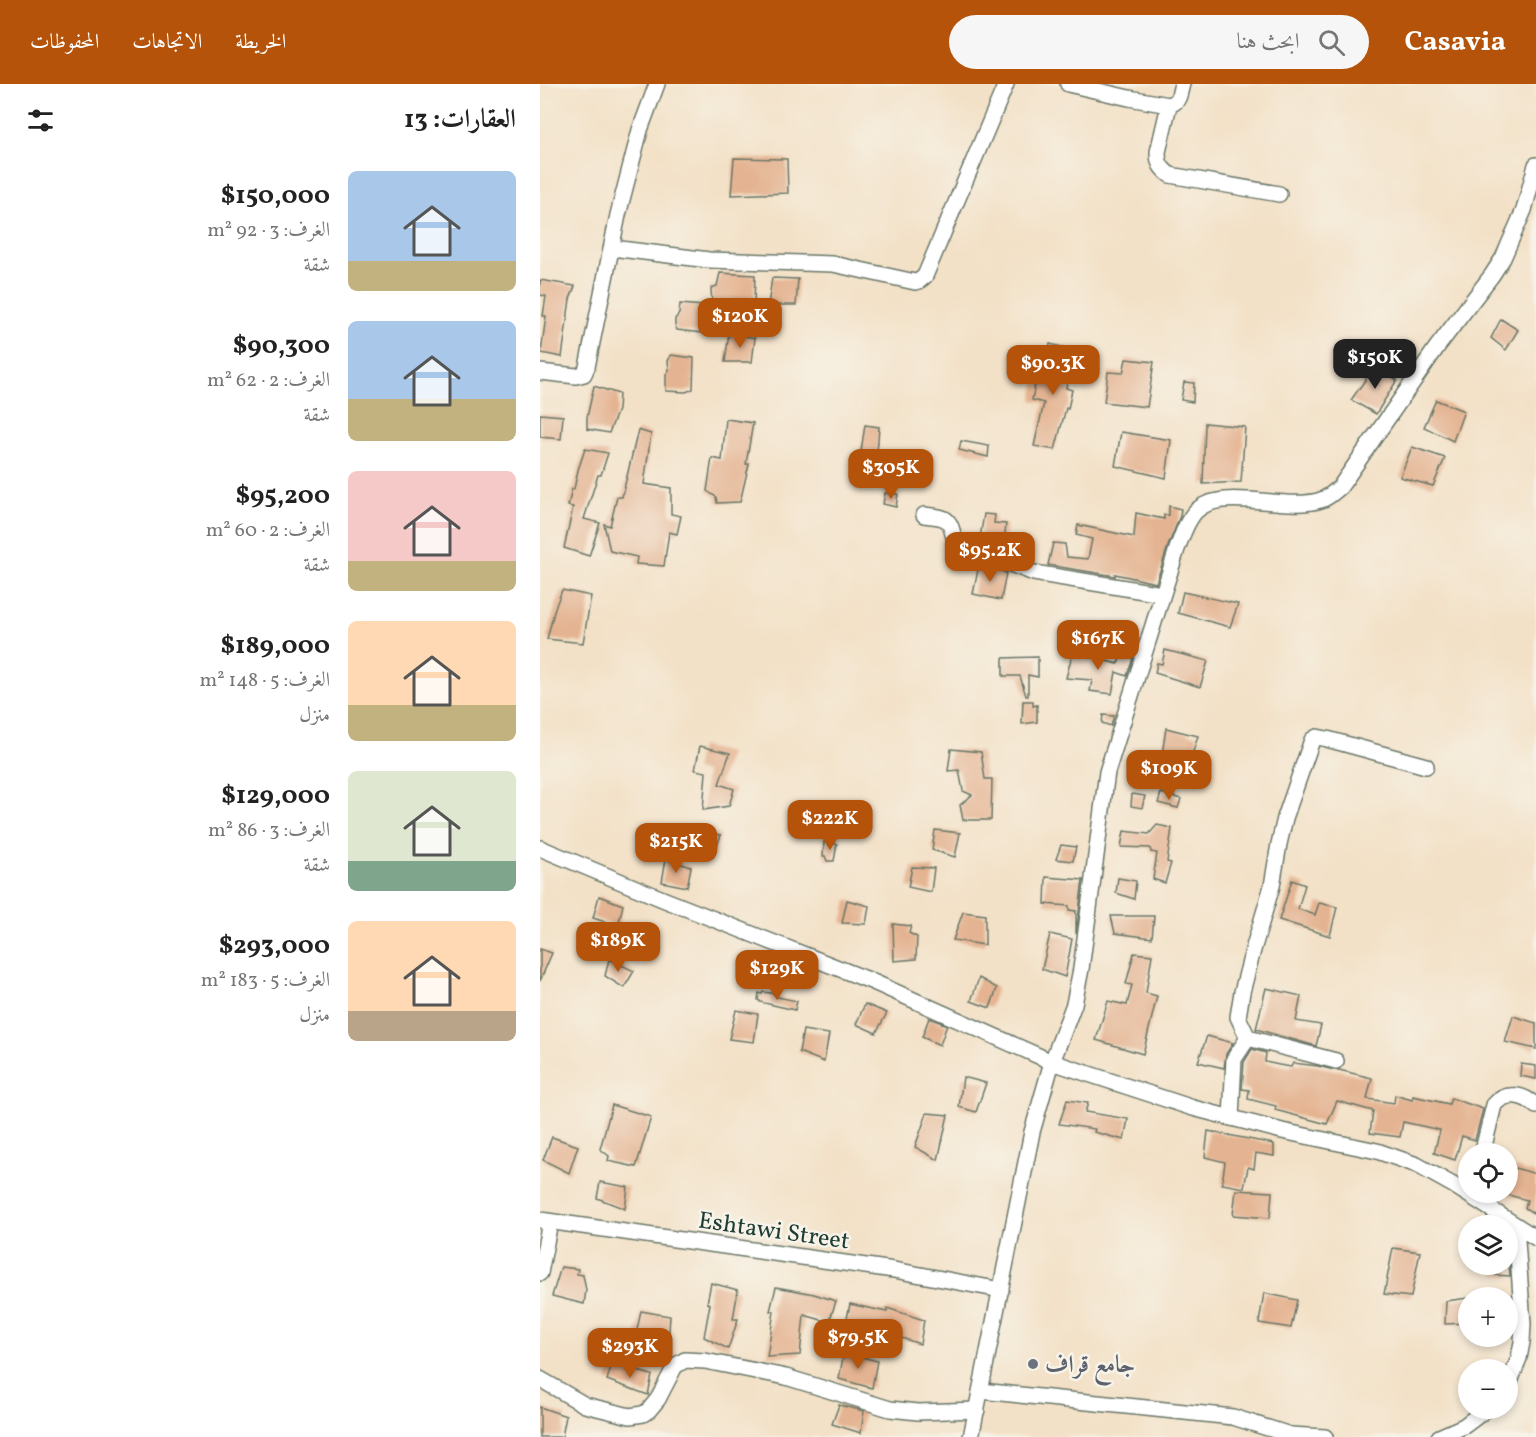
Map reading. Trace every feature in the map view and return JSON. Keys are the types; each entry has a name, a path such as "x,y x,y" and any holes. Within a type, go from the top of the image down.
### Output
{"street":[{"path":"540,372 576,376 584,374 587,367 618,216 640,130 657,84"},
{"path":"612,248 709,260 833,264 919,281 925,276 1006,84"},
{"path":"1068,84 1169,105 1177,101 1182,84"},
{"path":"1169,105 1158,160 1170,175 1279,194"},
{"path":"971,1437 1032,1132 1052,1062 1074,1004 1081,969 1107,772 1162,594 1186,525 1196,511 1207,503 1221,499 1304,504 1323,500 1340,487 1437,347 1503,258 1524,210 1536,165"},
{"path":"924,515 944,518 961,551 998,559 1034,573 1162,594"},
{"path":"1336,1061 1248,1038 1238,1017 1242,992 1272,886 1285,819 1312,740 1317,737 1426,766"},
{"path":"540,848 664,900 871,981 1052,1062 1193,1108 1282,1131 1377,1151 1417,1165 1458,1188"},
{"path":"1231,1118 1234,1059 1248,1038"},
{"path":"1485,1143 1494,1105 1499,1099 1507,1096 1521,1096 1536,1106"},
{"path":"1482,1203 1499,1215"},
{"path":"540,1273 545,1221"},
{"name":"Eshtawi Street","path":"545,1221 894,1270 1001,1290"},
{"path":"1518,1228 1536,1238"},
{"path":"1518,1255 1523,1324 1518,1361"},
{"path":"540,1379 585,1405 630,1416 643,1414 649,1410 658,1399 675,1366 685,1360 705,1361 786,1377 890,1409 918,1413 977,1410"},
{"path":"981,1391 1233,1417 1289,1436 1325,1437"},
{"path":"1449,1435 1473,1419"}],"building":[{"path":"734,158 787,159 788,193 731,195"},
{"path":"720,273 755,275 754,305 712,306 711,288 717,286"},
{"path":"772,278 798,279 796,305 768,305"},
{"path":"540,280 575,286 570,299 562,357 541,353 546,296 540,295"},
{"path":"680,304 704,306 702,333 677,330 675,319 679,314"},
{"path":"1501,319 1518,330 1506,350 1491,338"},
{"path":"729,333 755,338 752,362 725,362"},
{"path":"1050,344 1074,350 1066,388 1072,390 1055,450 1034,446 1044,403 1032,400 1035,384 1042,384"},
{"path":"671,355 694,358 693,389 686,392 666,391 666,375"},
{"path":"1126,359 1154,362 1147,407 1104,402 1108,372 1123,373"},
{"path":"1375,366 1397,380 1376,414 1351,400"},
{"path":"1184,382 1194,383 1193,402 1181,400"},
{"path":"594,386 619,394 618,410 609,433 587,429 587,417"},
{"path":"1436,400 1464,411 1453,441 1424,427"},
{"path":"540,414 563,416 561,439 540,437"},
{"path":"726,419 753,423 746,464 749,464 740,502 717,503 716,497 707,491 712,458 722,460"},
{"path":"1205,423 1245,427 1241,482 1203,484"},
{"path":"865,425 879,427 877,453 861,451"},
{"path":"638,430 651,434 644,484 671,488 671,514 681,516 677,534 669,532 664,566 636,564 637,557 610,551 604,524 610,526 617,497 622,497"},
{"path":"1121,432 1171,440 1166,478 1115,466"},
{"path":"961,441 989,446 988,457 959,450"},
{"path":"1412,447 1445,458 1433,486 1400,477"},
{"path":"585,449 608,453 601,475 598,475 584,519 600,523 589,556 564,548 573,507 568,506"},
{"path":"885,493 898,494 896,507 883,504"},
{"path":"1169,506 1181,509 1180,516 1156,583 1115,574 1115,576 1048,565 1053,543 1065,544 1067,557 1088,559 1092,539 1076,535 1078,525 1134,537 1136,513 1164,519 1164,515 1169,515"},
{"path":"984,514 995,515 994,523 1006,524 1003,551 988,547 988,544 979,544"},
{"path":"979,565 1006,573 1001,600 973,594"},
{"path":"562,590 591,596 583,643 547,639"},
{"path":"1183,592 1238,604 1230,627 1178,613"},
{"path":"1165,650 1208,661 1200,687 1155,673 1157,663 1162,664"},
{"path":"1073,651 1118,664 1121,655 1133,658 1127,676 1116,672 1112,694 1090,691 1092,680 1066,678"},
{"path":"1038,657 1038,677 1028,675 1028,696 1026,696 1020,676 1003,676 1003,658"},
{"path":"1023,701 1033,701 1033,706 1037,705 1037,722 1022,724"},
{"path":"1103,715 1114,716 1111,726 1102,723"},
{"path":"1166,728 1198,736 1190,761 1162,755"},
{"path":"700,746 730,753 719,784 734,789 729,806 703,810 706,772 695,770"},
{"path":"951,749 981,752 985,779 992,779 991,820 963,820 960,805 972,795 963,791 959,770 948,771"},
{"path":"1161,793 1181,799 1178,808 1158,803"},
{"path":"1132,794 1145,796 1142,808 1131,806"},
{"path":"1157,825 1172,828 1167,862 1171,863 1165,883 1153,879 1157,853 1151,852 1150,848 1121,847 1124,831 1149,834"},
{"path":"689,829 721,835 713,857 687,853"},
{"path":"935,830 960,833 955,857 932,850"},
{"path":"824,842 837,844 834,861 827,861 823,856"},
{"path":"1061,845 1076,847 1073,861 1056,859"},
{"path":"666,859 691,867 687,887 662,882"},
{"path":"912,867 934,868 931,892 908,887"},
{"path":"1046,877 1083,880 1076,934 1076,911 1069,910 1069,906 1045,904"},
{"path":"1118,878 1136,881 1134,899 1116,893"},
{"path":"1292,880 1305,885 1298,909 1315,915 1319,903 1337,907 1330,936 1279,920"},
{"path":"599,896 623,905 618,926 593,918"},
{"path":"847,900 869,906 866,924 842,923"},
{"path":"963,912 985,915 985,945 953,940"},
{"path":"1111,916 1154,916 1152,938 1115,933"},
{"path":"893,924 911,926 909,933 917,937 916,959 894,961"},
{"path":"1050,934 1072,939 1065,977 1042,969"},
{"path":"540,949 552,953 540,981"},
{"path":"1134,953 1152,955 1146,993 1157,996 1143,1054 1096,1040 1108,1001 1127,1005 1132,985 1126,984"},
{"path":"609,959 634,971 624,988 605,976"},
{"path":"979,978 997,988 990,1008 971,1001"},
{"path":"1266,988 1301,996 1296,1021 1321,1025 1316,1046 1256,1029"},
{"path":"763,992 797,1001 795,1010 760,1002 759,993"},
{"path":"865,1004 887,1013 876,1033 856,1024"},
{"path":"736,1010 758,1014 754,1042 729,1039"},
{"path":"1513,1016 1536,1023 1536,1049 1505,1042"},
{"path":"929,1018 947,1025 940,1045 922,1037"},
{"path":"803,1030 829,1034 824,1062 799,1052"},
{"path":"1207,1036 1233,1043 1226,1054 1224,1068 1198,1062"},
{"path":"1252,1049 1266,1053 1265,1062 1291,1067 1293,1063 1318,1066 1372,1078 1367,1099 1394,1103 1395,1095 1412,1100 1413,1096 1449,1104 1451,1098 1483,1109 1475,1140 1462,1136 1458,1143 1455,1160 1434,1153 1440,1130 1403,1122 1400,1137 1370,1133 1373,1111 1337,1101 1327,1124 1275,1110 1276,1106 1248,1099 1249,1090 1242,1089 1244,1062"},
{"path":"1521,1064 1536,1066 1536,1079 1520,1076"},
{"path":"963,1077 986,1083 976,1112 959,1107"},
{"path":"1067,1100 1088,1103 1085,1112 1128,1119 1124,1140 1094,1132 1095,1129 1059,1124"},
{"path":"612,1105 651,1117 636,1167 608,1161 609,1156 600,1149"},
{"path":"927,1113 948,1115 938,1160 915,1147"},
{"path":"1208,1131 1274,1144 1274,1156 1256,1153 1254,1169 1248,1167 1244,1188 1222,1184 1225,1162 1205,1157"},
{"path":"552,1137 578,1146 569,1173 543,1160"},
{"path":"1518,1169 1536,1174 1536,1215 1525,1208 1527,1200 1518,1198"},
{"path":"600,1182 628,1187 625,1209 597,1198"},
{"path":"1236,1190 1272,1192 1270,1218 1233,1215"},
{"path":"1393,1248 1420,1252 1411,1297 1384,1294"},
{"path":"561,1267 578,1269 577,1274 583,1275 586,1290 584,1304 552,1296"},
{"path":"711,1283 738,1290 733,1319 738,1319 728,1349 704,1337"},
{"path":"776,1287 814,1294 836,1301 829,1322 804,1315 800,1355 767,1357 774,1311 770,1311"},
{"path":"1264,1293 1297,1300 1291,1328 1259,1323"},
{"path":"1458,1299 1458,1323 1445,1324 1446,1301"},
{"path":"850,1304 887,1312 887,1308 924,1320 920,1344 846,1323"},
{"path":"641,1311 670,1316 668,1347 635,1339"},
{"path":"844,1352 877,1361 872,1388 839,1379"},
{"path":"612,1364 652,1375 648,1395 607,1380"},
{"path":"839,1405 864,1411 861,1433 832,1424"},
{"path":"540,1407 566,1416 562,1437 540,1437"}],"place":[{"name":"جامع قراف","path":"1033,1364"}]}
